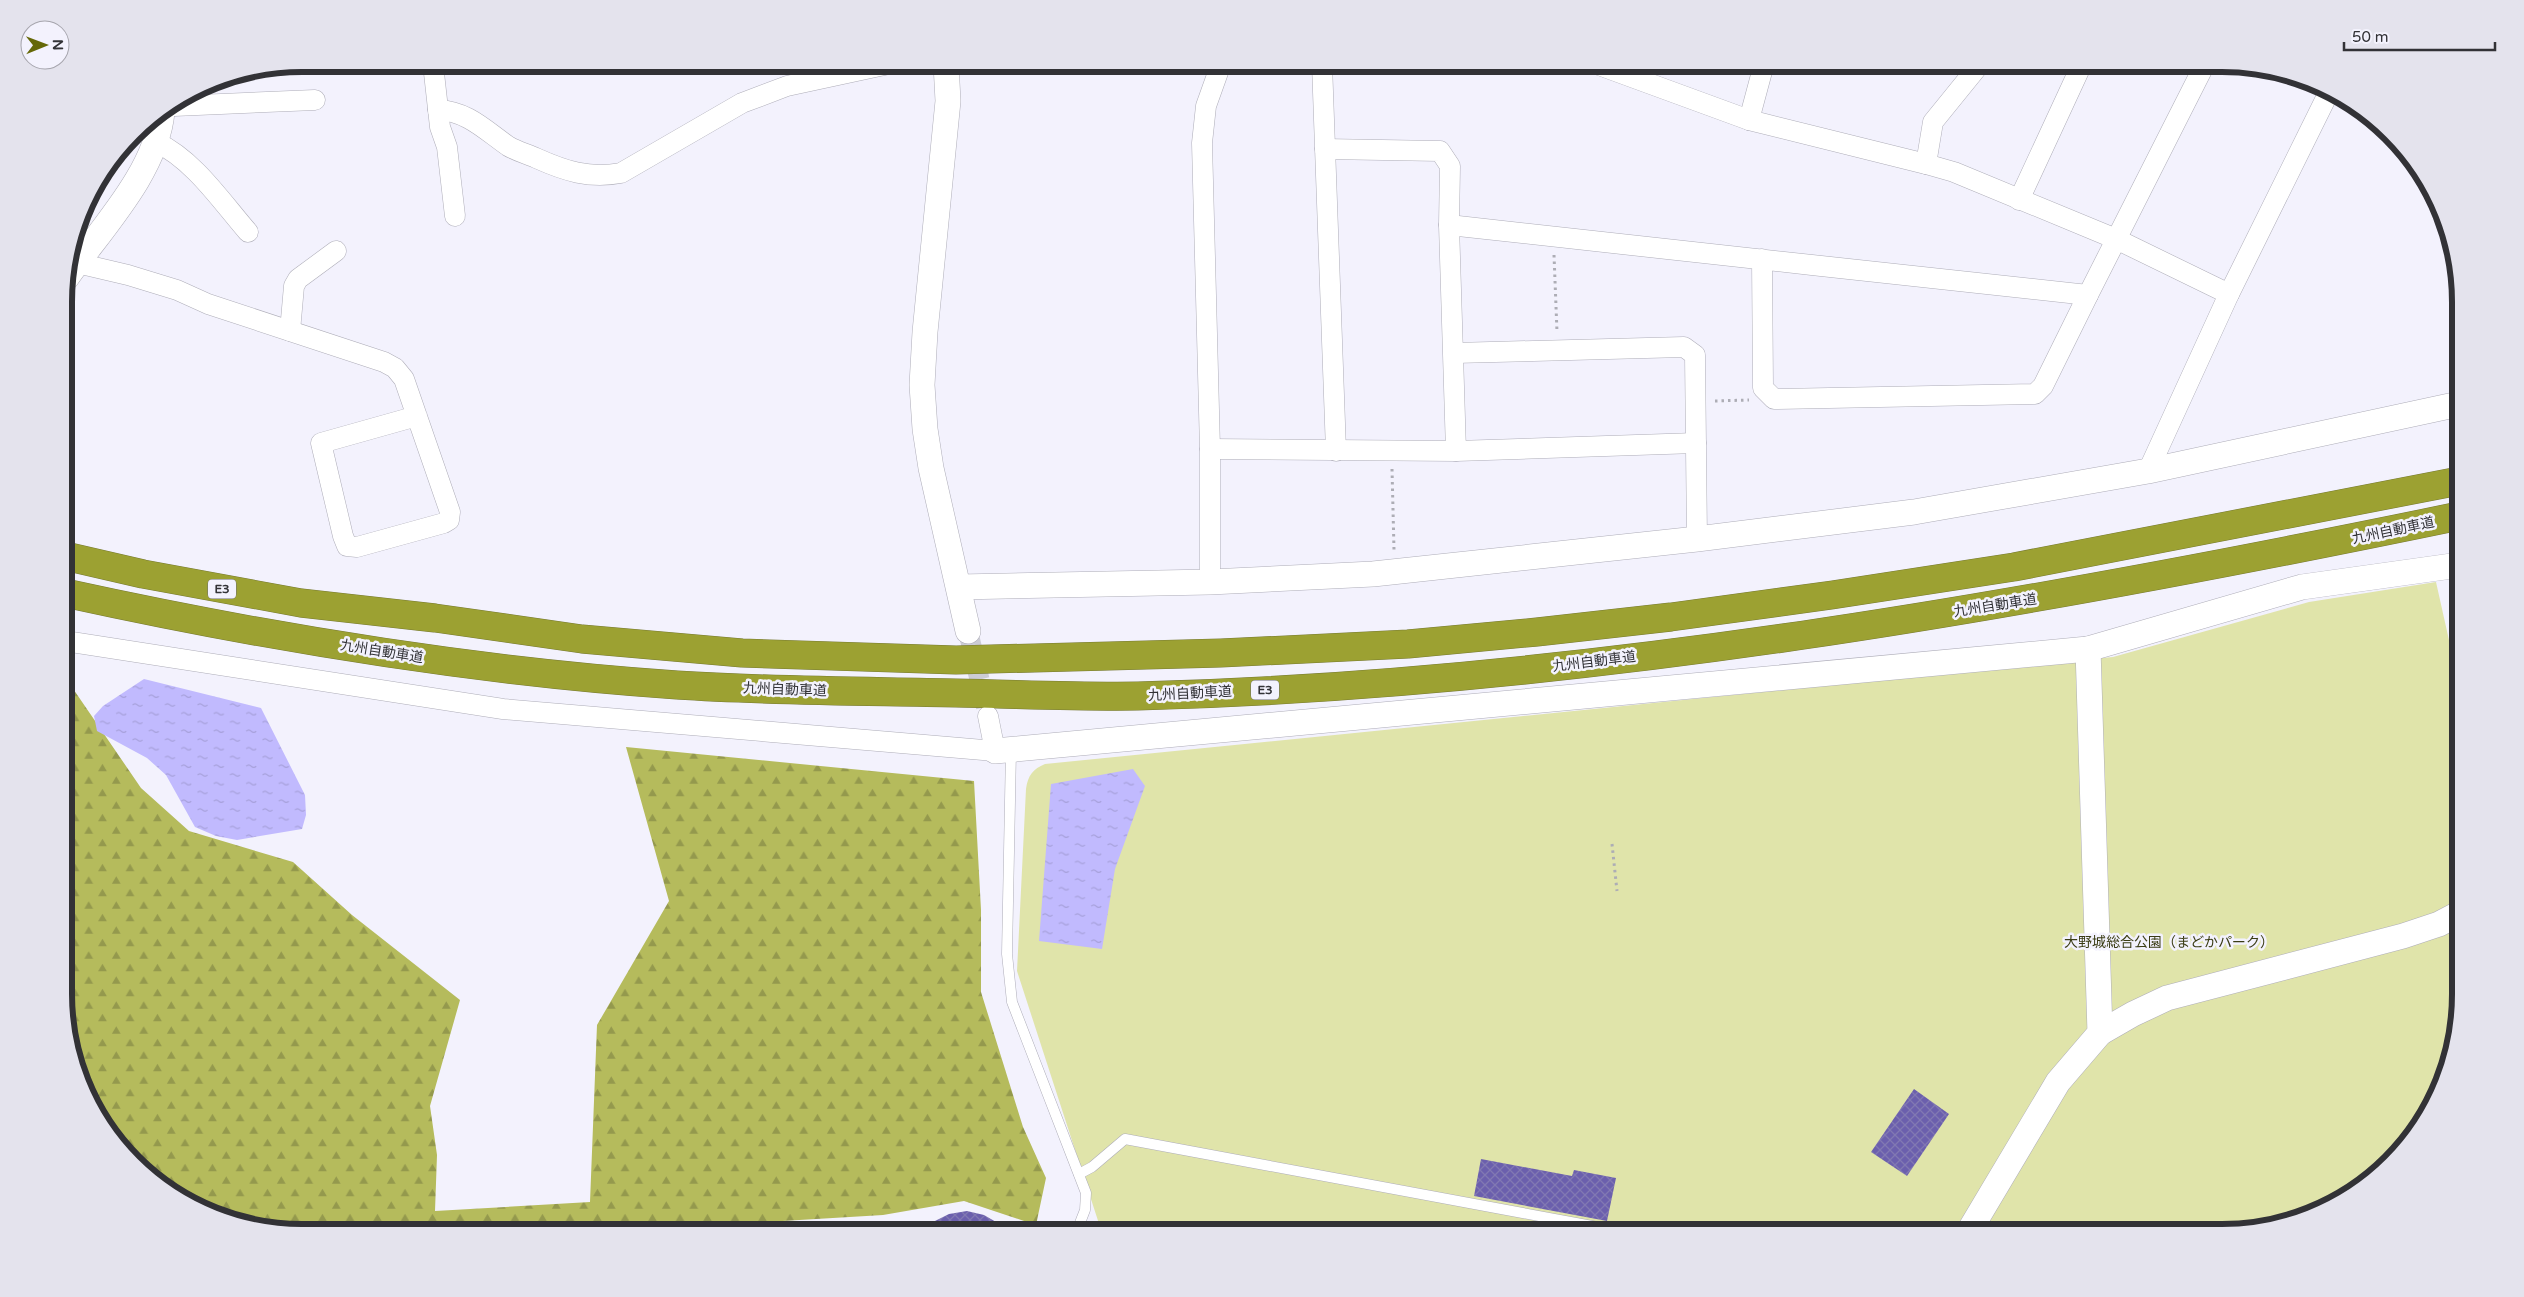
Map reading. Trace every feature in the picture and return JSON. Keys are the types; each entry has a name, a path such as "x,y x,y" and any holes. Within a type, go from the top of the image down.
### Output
{"highway":[{"name":"E3","path":"72,558 143,574 301,603 435,618 582,639 742,654 956,660 1221,653 1408,644 1517,634 1671,617 1804,599 2014,567 2452,482"},
{"name":"九州自動車道","path":"72,595 132,608 331,643 449,662 562,675 692,686 1133,696 1320,687 1538,668 1834,631 2020,601 2221,565 2452,517"},
{"path":"72,550 143,574"}],"street":[{"path":"434,73 440,127 448,147 455,216"},
{"path":"438,110 453,111 465,116 511,148 562,170 583,176 603,177 621,173 742,103 787,86 847,73"},
{"path":"946,73 948,101 925,332 922,385 925,429 932,468 968,631"},
{"path":"1210,582 1210,449 1202,143 1206,106 1218,73"},
{"path":"1322,73 1336,451"},
{"path":"1621,73 1749,120 1954,172 2116,239 2229,294"},
{"path":"1749,120 1762,73"},
{"path":"1926,164 1934,122 1968,73"},
{"path":"2019,200 2078,73"},
{"path":"1762,259 1762,388 1774,399 2035,394 2043,386 2200,73"},
{"path":"2148,471 2229,294 2326,98"},
{"path":"184,106 315,100"},
{"path":"76,265 134,184 156,142 160,123"},
{"path":"156,142 168,148 187,164 248,232"},
{"path":"1324,149 1440,151 1450,166 1449,225 1456,451"},
{"path":"1449,225 2088,295"},
{"path":"290,331 294,286 298,279 336,251"},
{"path":"75,270 128,274 208,304 384,362 395,368 404,378 450,512 449,520 444,524 357,547 347,546 321,443 417,416"},
{"path":"1454,353 1684,347 1695,355 1696,540"},
{"path":"959,587 1210,582 1395,572 1696,540 1914,512 2148,471 2452,406"},
{"path":"1210,449 1456,451 1696,443"},
{"path":"72,642 504,709 1003,751 2088,649 2302,587 2452,566"},
{"path":"2088,649 2100,1034"},
{"path":"988,716 1003,751"},
{"path":"1973,1224 2058,1082 2100,1034 2133,1014 2166,998 2403,936 2439,924 2452,917"}],"lane":[{"path":"1003,751 1008,980 1012,1002 1086,1193 1086,1210 1080,1224"},
{"path":"1079,1174 1092,1168 1125,1139 1582,1224"}],"path":[{"path":"1554,237 1558,350"},
{"path":"1696,402 1774,399"},
{"path":"1392,451 1395,572"},
{"path":"1612,844 1617,891"}],"green space":[{"name":"大野城総合公園（まどかパーク）","path":"2436,582 2452,654 2452,994 2450,1024 2444,1054 2428,1096 2404,1134 2384,1157 2361,1177 2323,1201 2281,1217 2236,1224 1099,1224 1017,971 1026,789 1030,776 1034,770 1041,766 1045,764 2113,657 2309,602"},
{"path":"72,687 141,788 189,831 293,862 352,915 460,1000 430,1106 437,1155 435,1211 590,1202 597,1025 669,901 626,747 974,781 981,910 981,992 1023,1127 1046,1178 1036,1224 964,1201 883,1215 766,1222 765,1224 273,1223 243,1217 215,1207 188,1194 163,1177 130,1146 103,1109 90,1082 80,1054 74,1024 72,994"}],"water":[{"path":"144,679 261,708 305,795 306,815 302,829 237,840 216,836 195,827 166,775 147,758 97,731 94,716 103,706"},
{"path":"1133,769 1145,786 1115,869 1102,949 1039,941 1051,784"}],"building":[{"path":"1914,1089 1949,1114 1907,1176 1871,1152"},
{"path":"1481,1159 1572,1176 1574,1170 1616,1178 1607,1221 1474,1196"},
{"path":"967,1211 984,1215 1000,1224 929,1224 949,1214"}],"tunnel":[{"path":"968,631 986,707"}]}
